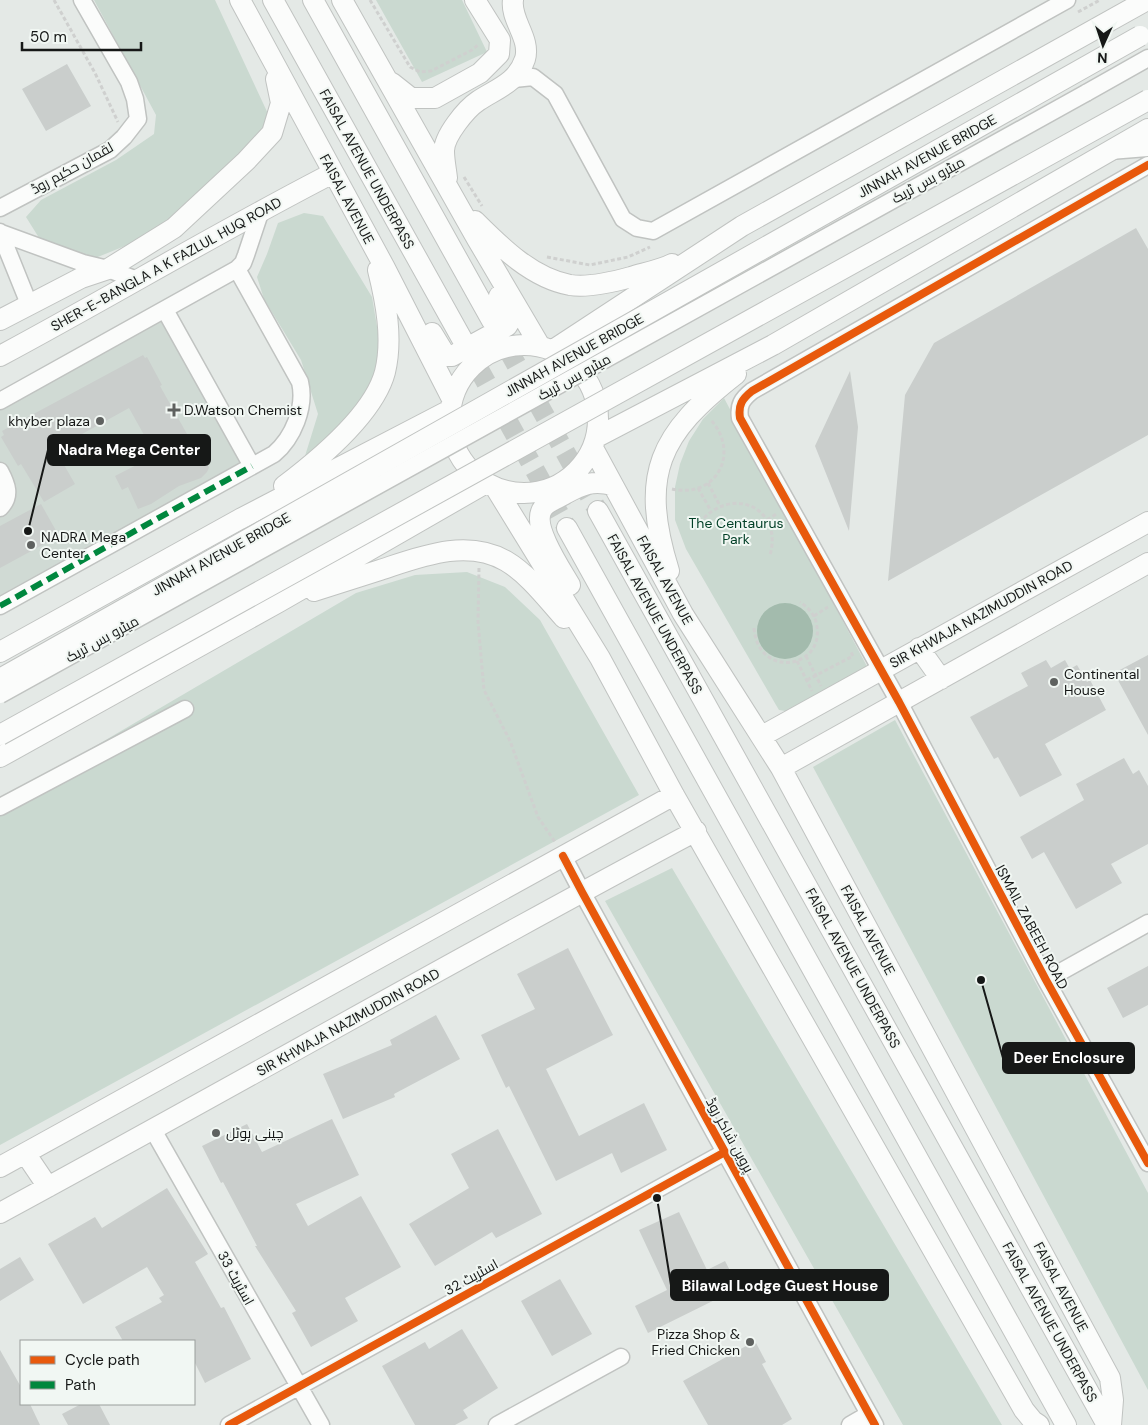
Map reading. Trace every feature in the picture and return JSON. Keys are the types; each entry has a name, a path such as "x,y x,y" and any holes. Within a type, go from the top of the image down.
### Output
{"main road":[{"name":"FAISAL AVENUE","path":"240,0 386,268 451,404"},
{"name":"FAISAL AVENUE UNDERPASS","path":"273,0 462,339"},
{"path":"313,0 492,321"},
{"path":"342,0 477,239 547,348"},
{"path":"386,78 411,98 435,98 480,73 499,54 500,40 475,0"},
{"path":"512,0 512,7 526,45 525,58 514,79 499,90 476,102 450,131 444,149 452,196 493,239 525,265 545,277 571,285 594,284 624,279 668,266 1147,0"},
{"name":"JINNAH AVENUE BRIDGE","path":"0,679 1144,34"},
{"name":"SHER-E-BANGLA A K FAZLUL HUQ ROAD","path":"0,320 81,278 108,269 174,228 246,161 272,132 281,103 271,55"},
{"path":"461,83 466,92 476,102"},
{"path":"0,735 1148,100"},
{"path":"595,443 773,345 1148,129"},
{"name":"SHER-E-BANGLA A K FAZLUL HUQ ROAD","path":"0,356 261,210 333,173"},
{"path":"547,348 742,226"},
{"path":"386,268 404,286 446,356 452,356 507,326 510,321 509,315 480,258 477,239"},
{"path":"240,519 312,464 357,419 377,393 385,372 389,343 385,300 372,245"},
{"path":"0,757 491,485 518,493 541,491 563,482 581,467 595,443 599,416 595,395 586,376 571,361 547,348 518,344 496,350 476,362 462,379 451,404 451,431 458,451 470,469 491,485 600,658 674,795 1024,1410 1039,1425"},
{"path":"683,614 660,541 655,513 657,480 663,455 670,439 693,411 727,381 773,345"},
{"path":"0,652 451,404"},
{"name":"FAISAL AVENUE","path":"595,443 613,485 683,614 781,768 1110,1378 1113,1400 1109,1425"},
{"path":"600,658 576,596 544,537 539,522 543,507 576,487 590,482 613,485"},
{"name":"FAISAL AVENUE UNDERPASS","path":"598,511 1109,1425"},
{"name":"SIR KHWAJA NAZIMUDDIN ROAD","path":"762,736 1148,522"},
{"path":"567,528 1066,1425"},
{"path":"279,602 433,552 472,551 507,561 534,584 600,658"},
{"path":"781,768 1148,563"},
{"path":"919,648 941,679"},
{"path":"1,1164 674,795"},
{"name":"SIR KHWAJA NAZIMUDDIN ROAD","path":"0,1213 696,831"},
{"path":"24,1153 48,1187"}],"street":[{"name":"لقمان حکیم روڈ","path":"0,208 110,150 124,137 138,119 135,99 129,82 82,0"},
{"path":"514,79 533,77 555,94 623,219 637,228 653,231 1067,0"},
{"name":"میٹرو بس ٹریک","path":"0,695 1148,58"},
{"path":"1108,151 1148,148"},
{"name":"ISMAIL ZABEEH ROAD","path":"1148,165 752,391 744,397 740,404 739,412 740,418 899,702 1046,980 1148,1162"},
{"path":"0,401 237,269 243,263 261,210"},
{"path":"1,233 137,280"},
{"path":"1,233 29,304"},
{"path":"0,606 274,454 286,443 292,432 302,395 298,376 237,269"},
{"path":"165,310 252,466"},
{"path":"0,471 8,490 5,502 0,508"},
{"path":"0,807 186,709"},
{"name":"پروین شاکر روڈ","path":"563,856 872,1420"},
{"path":"1046,980 1148,923"},
{"name":"اسٹریٹ 33","path":"153,1130 321,1425"},
{"name":"اسٹریٹ 32","path":"229,1425 725,1152"},
{"path":"497,1425 621,1357"},
{"path":"850,1425 872,1420"}],"path":[{"path":"54,0 95,73 121,128"},
{"path":"370,0 410,67 420,72 431,71 478,45"},
{"path":"657,480 679,491 698,488 716,476 721,467 724,457 722,436 710,419 693,411"},
{"path":"708,483 720,506"},
{"path":"698,488 712,511"},
{"path":"704,518 720,506 730,503 741,503 751,506 760,512 771,528 773,546 770,555"},
{"path":"772,505 782,522"},
{"path":"472,551 479,568 478,622 484,690 510,741 538,817 563,856"},
{"path":"824,598 833,615"},
{"path":"754,628 755,639 760,649 776,661 787,663 797,661 806,656 815,644 818,630 814,616 800,602"},
{"path":"807,680 853,656 849,648"},
{"path":"806,656 816,675 824,702"},
{"path":"797,661 807,680 824,702"}],"shaded area":[{"path":"165,310 252,466 0,606 0,401"},
{"path":"780,603 790,603 805,611 811,620 813,631 811,642 805,651 790,659 780,659 769,654 762,647 757,636 757,626 762,615 769,608"}],"green space":[{"path":"94,0 215,0 270,118 237,161 152,235 83,263 46,249 26,217 41,200 116,160 154,134 156,115"},
{"path":"376,0 462,0 487,52 422,82"},
{"path":"304,213 323,216 372,297 383,362 353,421 305,456 318,414 301,360 264,299 257,277 278,223"},
{"name":"The Centaurus Park","path":"724,398 870,672 792,712 779,710 686,549 675,520 675,487 680,464 689,441 703,419"},
{"path":"467,572 505,587 540,620 639,795 0,1145 0,802 356,593 415,575"},
{"path":"895,720 1148,1193 1148,1390 813,767"},
{"path":"672,868 1002,1425 903,1425 605,901"}],"building":[{"path":"67,64 91,106 46,131 22,89"},
{"path":"1136,228 1148,249 1148,435 888,581 905,395 934,343"},
{"path":"143,355 145,358 147,357 162,385 160,386 187,434 191,435 199,452 207,462 209,468 207,472 201,478 179,486 151,504 138,509 128,487 122,490 115,476 152,457 150,453 153,451 129,408 55,449 75,484 44,502 21,464 18,466 1,437 4,435 2,431"},
{"path":"850,371 858,427 849,531 815,446"},
{"name":"NADRA Mega Center","path":"41,504 59,536 0,568 0,526"},
{"path":"1148,655 1148,735 1114,673"},
{"path":"1046,660 1051,668 1065,660 1070,669 1077,665 1087,682 1090,680 1106,710 1045,744 1062,775 1020,797 998,757 994,759 970,717 1028,686 1021,673"},
{"path":"1124,758 1133,774 1139,770 1148,786 1148,844 1111,864 1122,883 1076,909 1044,852 1032,859 1020,837 1084,800 1076,784"},
{"path":"568,948 613,1035 546,1069 579,1136 644,1103 667,1150 621,1173 612,1153 556,1181 509,1086 506,1088 481,1035 535,1009 517,974"},
{"path":"1148,966 1148,1005 1123,1018 1107,988"},
{"path":"436,1015 460,1059 394,1094 395,1097 343,1119 323,1074 392,1045 390,1040"},
{"path":"332,1119 359,1175 296,1204 308,1226 361,1196 401,1267 345,1298 358,1321 311,1347 292,1313 296,1311 255,1246 257,1246 202,1146 247,1124 262,1152"},
{"path":"498,1129 542,1214 496,1238 492,1232 435,1266 409,1224 469,1188 451,1154"},
{"path":"167,1188 208,1254 195,1262 221,1308 224,1307 251,1359 205,1383 195,1363 195,1340 122,1340 115,1327 162,1302 159,1298 164,1295 147,1267 83,1304 48,1244 95,1217 102,1228"},
{"path":"679,1212 707,1270 725,1261 739,1288 648,1333 635,1306 667,1290 639,1230"},
{"path":"20,1257 34,1280 0,1301 0,1269"},
{"path":"560,1279 592,1334 552,1356 521,1301"},
{"path":"462,1329 498,1388 463,1410 468,1418 455,1425 415,1425 382,1366 425,1342 429,1349"},
{"path":"755,1341 766,1362 762,1364 792,1419 782,1425 708,1425 683,1381"},
{"path":"0,1350 20,1385 20,1405 30,1405 40,1425 0,1425"},
{"path":"79,1405 100,1405 110,1425 68,1425 62,1414"}],"tunnel":[{"path":"492,321 598,511"},
{"path":"462,339 567,528"}],"marked path":[{"path":"0,606 252,466"}],"cycle path":[{"path":"1148,165 752,391 746,397 740,409 740,418 899,702 1046,980 1148,1163"},
{"path":"563,856 875,1425"},
{"path":"229,1425 725,1152"}],"place":[{"name":"D.Watson Chemist","path":"174,410"},
{"name":"khyber plaza","path":"100,421"},
{"name":"Nadra Mega Center","path":"28,531"},
{"name":"NADRA Mega Center","path":"31,545"},
{"name":"Continental House","path":"1054,682"},
{"name":"Deer Enclosure","path":"981,980"},
{"name":"چینی ہوٹل","path":"216,1133"},
{"name":"Bilawal Lodge Guest House","path":"657,1198"},
{"name":"Pizza Shop & Fried Chicken","path":"750,1342"}]}
